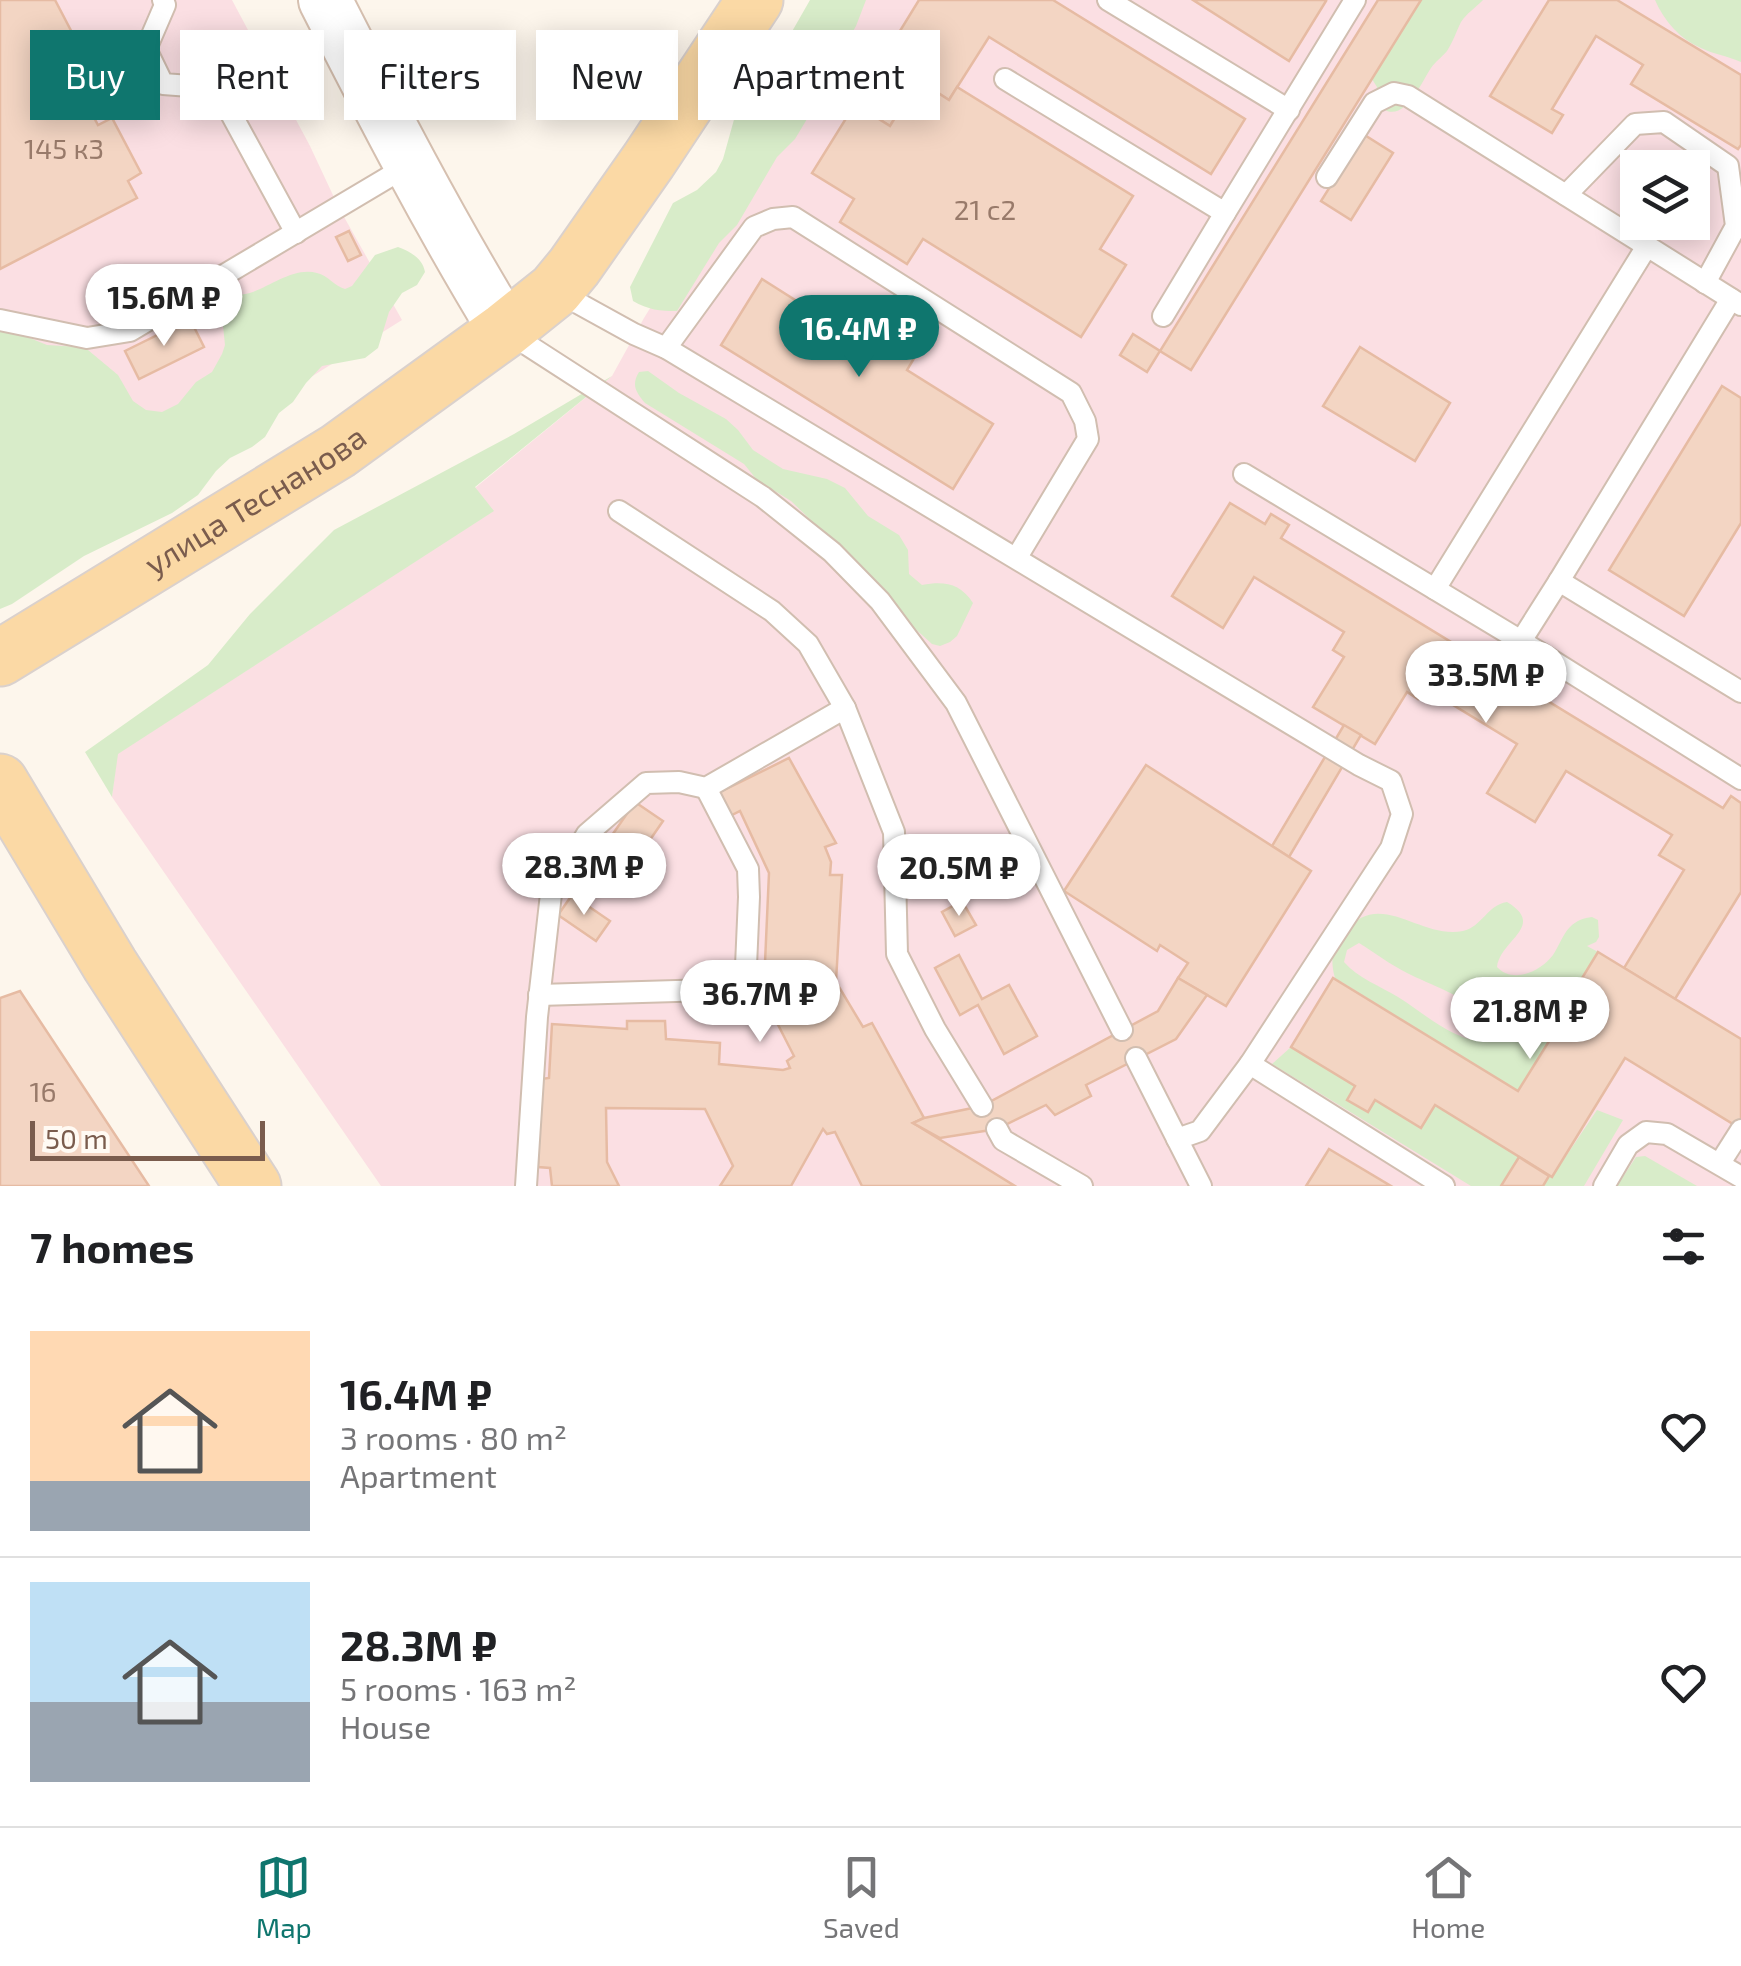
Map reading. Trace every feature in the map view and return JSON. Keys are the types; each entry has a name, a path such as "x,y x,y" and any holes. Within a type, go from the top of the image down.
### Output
{"main road":[{"path":"555,290 649,160 755,0"},
{"name":"улица Теснанова","path":"0,658 338,451 555,290"},
{"path":"0,782 110,965 254,1186"}],"street":[{"path":"325,0 409,166 505,330"}],"lane":[{"path":"163,0 166,5 146,49 163,84 217,88 296,233"},
{"path":"1108,0 1288,110"},
{"path":"1163,316 1355,0"},
{"path":"1006,79 1225,213"},
{"path":"1327,178 1374,103 1394,93 1408,96 1736,302 1521,641"},
{"path":"1566,195 1635,124 1664,122 1728,166 1736,226 1704,282"},
{"path":"0,320 87,338 130,330 409,166"},
{"path":"666,348 754,226 793,216 1072,394 1085,421 1088,439 1017,557"},
{"path":"1435,589 1646,246"},
{"path":"555,290 666,348 1391,781 1402,814 1391,848 1250,1064 1200,1131 1177,1138"},
{"path":"505,330 763,497 832,552 880,601 956,704 1122,1030"},
{"path":"1244,474 1741,779"},
{"path":"619,511 772,611 808,644 845,708 894,832 897,954 935,1029 982,1106"},
{"path":"1560,582 1741,692"},
{"path":"526,1186 550,894 587,834 646,782 679,782 706,788 845,708"},
{"path":"540,994 744,989 748,869 706,788"},
{"path":"1136,1058 1201,1186"},
{"path":"1250,1064 1444,1186"},
{"path":"997,1130 1003,1140 1082,1186"},
{"path":"1720,1163 1741,1130"},
{"path":"1604,1186 1628,1146 1646,1132 1667,1134 1741,1177"}],"shaded area":[{"path":"0,0 232,0 248,30 180,30 180,120 296,120 339,208 402,320 0,572"},
{"path":"841,0 1741,0 1741,1186 381,1186 112,797 117,754 493,511 475,488 612,376 767,120 940,120 940,30 822,30"}],"green space":[{"path":"810,0 866,0 854,30 793,30"},
{"path":"1421,0 1483,0 1463,19 1447,51 1411,99 1398,111 1390,112 1378,103 1372,79"},
{"path":"1655,0 1741,0 1741,62 1686,40 1668,22"},
{"path":"734,120 806,120 777,157 737,225 719,243 677,311 654,309 633,301 630,287 673,203 697,190 723,159"},
{"path":"398,247 415,256 425,272 417,285 402,293 389,312 378,348 365,358 322,366 279,413 265,437 230,458 198,495 172,513 84,556 0,609 0,330 47,345 88,350 118,375 133,401 146,410 162,412 178,404 196,382 212,372 225,345 222,316 229,299 300,272 321,274 345,289 352,286 375,255"},
{"path":"648,371 726,419 753,450 783,469 827,479 845,488 868,516 899,535 908,550 909,574 922,585 951,585 968,596 973,603 957,636 940,646 932,644 911,625 883,587 791,501 757,480 744,464 645,403 635,381 639,372"},
{"path":"612,376 475,487 494,511 118,754 112,797 85,752 208,665 250,614 334,530 514,434"},
{"path":"1507,902 1523,918 1497,967 1511,975 1526,974 1541,966 1575,923 1592,917 1598,920 1599,937 1587,946 1598,952 1518,1091 1335,978 1333,966 1334,950 1343,935 1356,921 1370,915 1385,914 1447,932 1463,931","holes":["1359,943 1401,970 1470,1004 1488,1022 1492,1032 1484,1041 1461,1036 1362,977 1344,962 1347,950"]},
{"path":"1291,1047 1355,1086 1348,1100 1367,1112 1375,1100 1421,1127 1435,1105 1552,1177 1597,1110 1623,1120 1584,1186 1471,1186 1272,1064"},
{"path":"1645,1156 1697,1186 1617,1186 1636,1157"}],"building":[{"path":"0,0 55,0 71,30 30,30 30,120 95,120 98,125 113,120 141,173 128,181 137,198 0,269"},
{"path":"919,0 1053,0 1245,119 1211,174 989,37 949,100 940,94 940,30 901,30"},
{"path":"1193,0 1324,0 1326,1 1289,61"},
{"path":"1378,0 1421,0 1191,370 1160,351"},
{"path":"1549,0 1617,0 1741,75 1738,149 1631,84 1643,65 1596,36 1552,109 1563,115 1552,133 1490,96"},
{"path":"957,87 1133,196 1100,249 1126,265 1081,337 923,239 907,264 840,222 854,199 812,173 845,120 880,120 890,126 894,120 940,120 940,94 949,100"},
{"path":"1363,134 1393,153 1351,220 1321,201"},
{"path":"349,231 361,255 348,261 336,237"},
{"path":"762,279 841,329 857,304 922,345 907,370 993,424 953,489 721,345"},
{"path":"190,319 204,347 139,379 125,351"},
{"path":"1133,334 1160,351 1147,372 1120,355"},
{"path":"1360,347 1450,403 1415,461 1323,406"},
{"path":"1722,386 1741,398 1741,523 1684,616 1609,570"},
{"path":"1230,503 1265,524 1271,514 1289,525 1281,538 1723,808 1731,796 1741,803 1741,892 1675,999 1624,968 1684,870 1659,855 1672,835 1566,771 1535,822 1487,793 1517,744 1425,688 1418,699 1407,692 1375,744 1313,707 1344,657 1333,650 1344,632 1254,577 1223,628 1172,596"},
{"path":"1344,725 1361,735 1289,857 1272,846"},
{"path":"789,758 836,843 825,847 831,862 830,875 842,875 836,982 863,1027 872,1023 924,1118 913,1123 1015,1186 862,1186 835,1132 827,1134 823,1129 791,1186 720,1186 733,1166 705,1109 606,1108 607,1162 619,1186 552,1186 550,1168 538,1167 541,1079 549,1078 552,1024 627,1029 627,1021 665,1021 666,1039 720,1043 719,1064 790,1068 787,1061 794,1056 772,1013 782,1006 776,998 777,985 764,985 769,873 740,811 726,818 714,795"},
{"path":"1146,765 1311,871 1226,1006 1178,978 1188,963 1160,945 1157,951 1064,891"},
{"path":"635,802 663,821 627,873 599,854"},
{"path":"572,895 610,921 596,941 558,915"},
{"path":"962,901 976,925 955,936 942,912"},
{"path":"1598,952 1741,1039 1741,1129 1625,1058 1552,1177 1435,1105 1421,1128 1375,1100 1368,1112 1347,1100 1355,1086 1291,1047 1333,978 1518,1091"},
{"path":"959,955 982,999 1009,985 1037,1036 1004,1054 978,1005 960,1015 935,968"},
{"path":"1178,978 1207,995 1176,1039 1086,1085 1091,1096 1055,1115 1046,1105 997,1129 940,1138 913,1123 982,1106 1158,1011"},
{"path":"20,991 149,1186 0,1186 0,998"},
{"path":"1329,1149 1391,1186 1306,1186"},
{"path":"1519,1157 1549,1176 1543,1186 1501,1186"}]}
